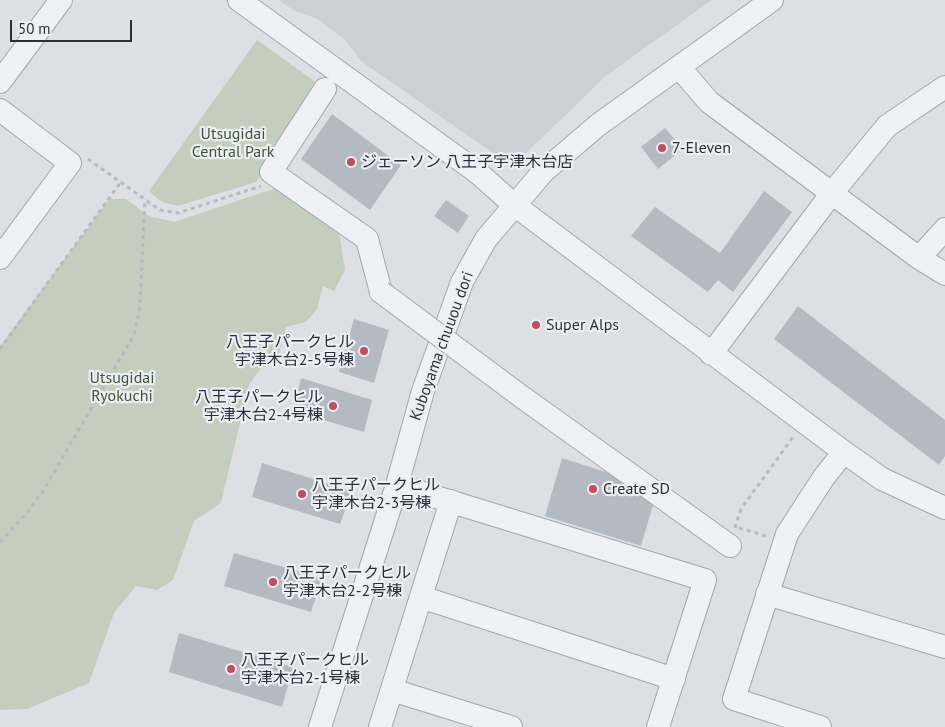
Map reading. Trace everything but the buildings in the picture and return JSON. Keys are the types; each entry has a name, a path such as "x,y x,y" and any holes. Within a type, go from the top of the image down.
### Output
{"street":[{"path":"240,0 478,172 513,204 844,452 882,479 945,508"},
{"name":"Kuboyama chuuou dori","path":"320,727 397,485 423,391 462,282 486,239 513,204 543,172 598,125 772,0"},
{"path":"0,82 56,2"},
{"path":"679,67 709,102 919,258 945,274"},
{"path":"711,354 832,193 887,126 945,87"},
{"path":"325,89 271,172 367,238 381,292 522,397 733,537"},
{"path":"0,110 70,163 0,258"},
{"path":"919,258 945,230"},
{"path":"820,727 734,699 784,542 824,476 844,452"},
{"path":"397,485 705,580 658,727"},
{"path":"380,727 451,501"},
{"path":"767,594 945,647"},
{"path":"421,597 674,680"},
{"path":"392,690 511,727"}],"path":[{"path":"0,349 120,183 160,210 178,213 260,187 271,172"},
{"path":"0,542 43,492 134,335 140,307 144,199"},
{"path":"784,542 733,537 741,509 804,423"}],"shaded area":[{"path":"279,0 712,0 607,75 520,159 500,158 361,61 346,41 318,19 293,10"}],"green space":[{"name":"Utsugidai Central Park","path":"257,40 320,85 256,182 178,206 162,202 149,191"},
{"name":"Utsugidai Ryokuchi","path":"276,188 339,232 345,270 334,291 323,286 317,309 306,322 286,327 277,362 260,369 249,385 221,503 194,521 173,580 157,590 136,586 114,613 89,683 27,709 0,710 0,346 109,199 126,199 149,216 174,222"}],"place":[{"name":"7-Eleven","path":"662,148"},
{"name":"ジェーソン 八王子宇津木台店","path":"351,162"},
{"name":"Super Alps","path":"536,325"},
{"name":"八王子パークヒル 宇津木台2-5号棟","path":"364,351"},
{"name":"八王子パークヒル 宇津木台2-4号棟","path":"333,406"},
{"name":"Create SD","path":"593,489"},
{"name":"八王子パークヒル 宇津木台2-3号棟","path":"302,494"},
{"name":"八王子パークヒル 宇津木台2-2号棟","path":"273,582"},
{"name":"八王子パークヒル 宇津木台2-1号棟","path":"231,669"}]}
